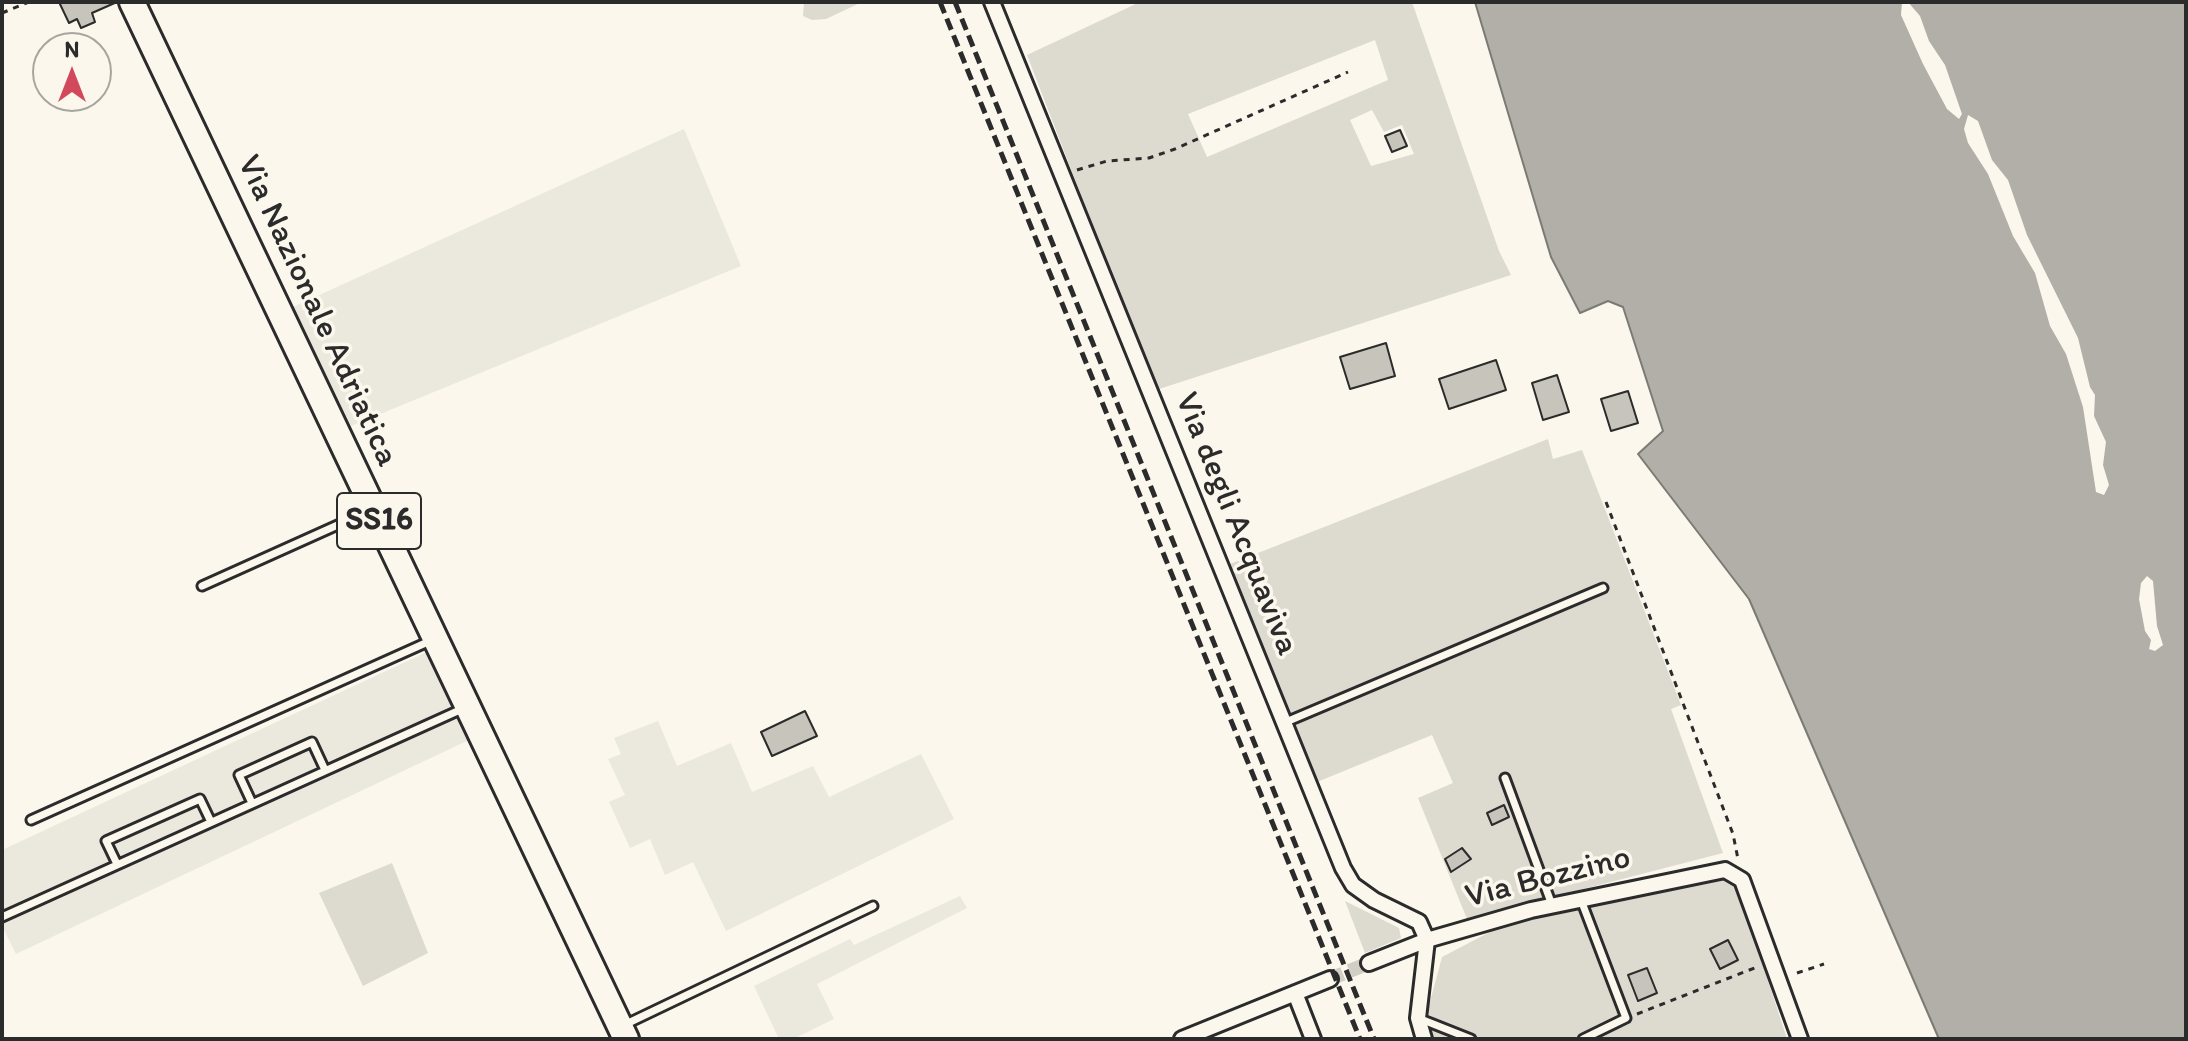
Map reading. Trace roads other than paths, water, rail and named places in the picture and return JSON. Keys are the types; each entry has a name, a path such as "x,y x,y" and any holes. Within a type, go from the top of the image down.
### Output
{"main road":[{"name":"Via Nazionale Adriatica","path":"132,2 623,1033"}],"street":[{"name":"Via degli Acquaviva","path":"992,2 1249,641 1353,885 1374,900 1419,922 1427,940"},
{"name":"Via Bozzino","path":"1369,963 1427,940 1552,905 1719,870 1738,877 1800,1039"},
{"path":"1424,1039 1418,1018 1427,940"},
{"path":"1182,1039 1330,979"},
{"path":"1295,993 1313,1039"}],"lane":[{"path":"202,586 373,510"},
{"path":"1286,722 1603,588"},
{"path":"31,820 436,639"},
{"path":"2,917 468,706"},
{"path":"252,803 239,775 312,742 325,770"},
{"path":"1505,778 1552,905"},
{"path":"117,864 106,841 200,799 211,822"},
{"path":"1581,898 1626,1018 1583,1039"},
{"path":"623,1033 873,906"},
{"path":"1418,1018 1471,1039"}],"tunnel":[{"path":"1330,979 1369,963"}],"railway":[{"path":"940,2 1360,1039"},
{"path":"955,2 1374,1039"}]}
